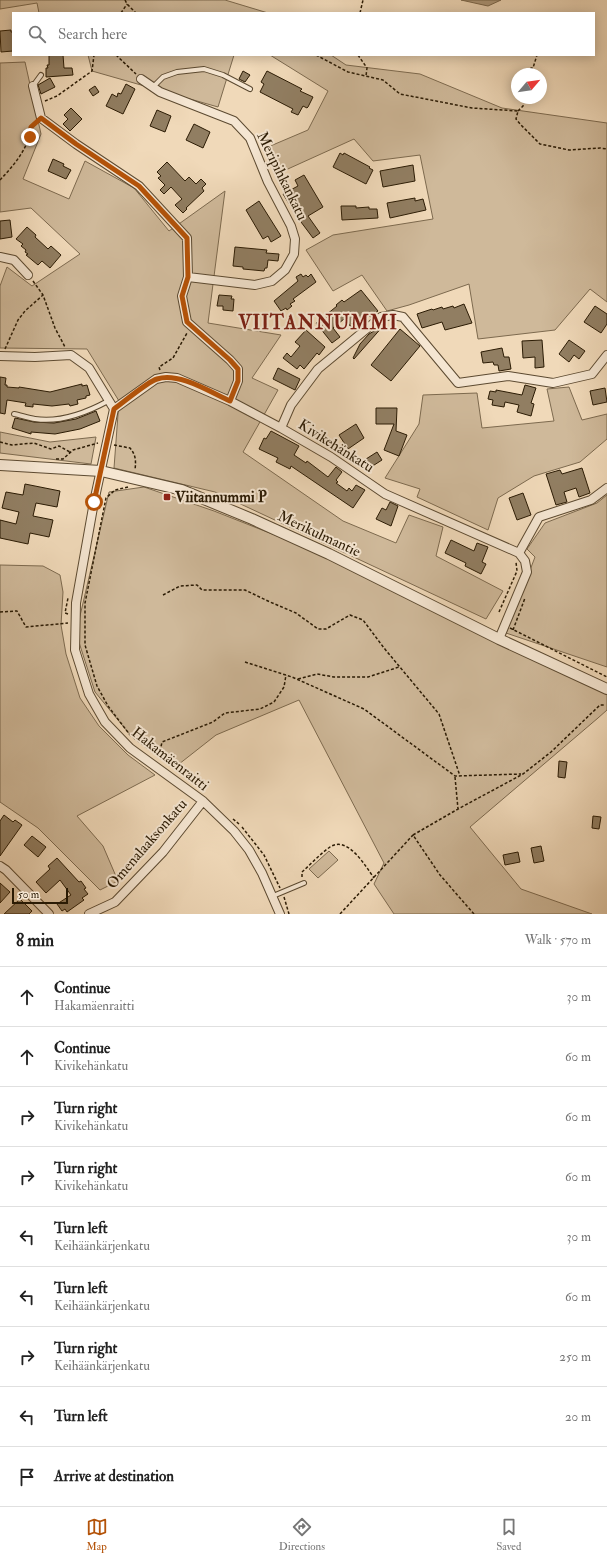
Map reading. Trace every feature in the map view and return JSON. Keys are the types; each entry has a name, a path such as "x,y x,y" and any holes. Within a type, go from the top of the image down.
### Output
{"street":[{"name":"Meripihkankatu","path":"142,79 160,92 234,121 250,138 268,182 291,226 295,239 294,254 285,270 272,280 255,285 188,277"},
{"path":"33,86 41,118 76,144 139,186 187,238 188,277 182,296 187,322 238,369 238,381 230,401"},
{"path":"0,257 14,260 28,275"},
{"path":"281,428 291,405 318,369 381,317 393,315 403,317 458,383 508,376 553,383 592,374 607,355"},
{"path":"1,356 35,357 71,355 90,368 114,409 101,471"},
{"name":"Kivikehänkatu","path":"114,409 156,379 166,377 177,378 230,401 281,428 331,457 385,494 517,556"},
{"name":"Merikulmantie","path":"0,465 101,471 182,490 252,519 329,554 499,639 607,689"},
{"name":"Hakamäenraitti","path":"101,471 76,602 75,650 89,694 105,722 130,748 206,798 249,850 262,873 280,914"},
{"path":"499,639 527,572 525,561 517,556 539,517 591,500 607,488"},
{"name":"Omenalaaksonkatu","path":"89,914 115,902 163,852 206,798"},
{"path":"0,866 44,907 49,914"}],"lane":[{"path":"153,87 162,77 170,74 204,69 224,75 250,88"},
{"path":"33,86 41,75"},
{"path":"14,414 35,419 55,420 74,416 109,400"},
{"path":"273,896 304,883"}],"path":[{"path":"125,0 135,12"},
{"path":"360,12 363,0"},
{"path":"123,12 127,4"},
{"path":"38,104 57,96 92,71 94,56"},
{"path":"117,56 142,79"},
{"path":"318,56 348,72 383,80 400,94 472,108 518,111"},
{"path":"359,56 367,68 366,76"},
{"path":"533,68 537,56"},
{"path":"524,104 518,111 516,119 540,144 569,150 607,149"},
{"path":"0,180 19,157 30,137 31,127 41,118"},
{"path":"28,275 43,295 63,344 71,355"},
{"path":"1,356 18,320 25,311 43,295"},
{"path":"160,374 160,367 173,358 191,326"},
{"path":"0,442 12,445 34,443 51,449 59,446 70,452"},
{"path":"56,459 63,459 73,450 100,442"},
{"path":"112,445 130,448 134,453 136,463 132,486 115,490 106,498 85,603 85,645 97,686 108,706 130,735 160,756 206,798"},
{"path":"499,612 517,571 517,556"},
{"path":"163,595 180,586 186,585 197,585 202,590 245,590 296,613 318,629 326,629 350,615 363,620 439,714 460,776"},
{"path":"0,612 17,611 26,627 76,622"},
{"path":"505,626 607,677"},
{"path":"245,662 286,675 364,709 455,776 522,774"},
{"path":"297,680 317,674 334,677 368,677 399,666"},
{"path":"160,756 162,742 213,722 225,713 260,710 274,702 284,687 286,675"},
{"path":"340,914 413,835 458,808 522,774 551,752 600,705 604,705"},
{"path":"455,776 458,808"},
{"path":"232,817 253,840 264,855 282,893 289,914"},
{"path":"413,835 440,875 474,914"},
{"path":"304,883 302,872 334,845 347,847 352,850 362,860 374,878"}],"shaded area":[{"path":"0,0 225,0 265,12 39,12 37,3 0,9"},
{"path":"461,0 501,0 488,6"},
{"path":"88,56 234,56 218,107 92,71"},
{"path":"272,56 332,56 346,65 420,74 502,108 607,123 607,302 590,289 555,330 478,339 469,284 387,311 362,275 333,291 306,250 333,235 433,219 420,155 373,161 354,139 279,173 268,147 308,130 328,91"},
{"path":"25,62 41,134 23,179 69,199 85,161 134,188 169,231 225,191 208,323 281,335 252,378 278,390 243,452 343,521 396,543 409,515 443,527 436,556 503,591 486,619 215,492 114,468 119,401 87,349 0,348 0,286 7,267 32,286 80,254 31,208 0,212 0,63"},
{"path":"569,387 582,420 607,414 607,439 580,462 534,476 498,498 488,530 417,497 420,489 385,478 419,424 423,395 477,393 482,428 554,421 547,389"},
{"path":"0,432 50,442 96,437 91,464 0,453"},
{"path":"144,487 214,511 305,547 607,694 607,710 470,827 521,889 592,914 394,914 374,884 384,863 299,700 216,735 174,768 132,737 95,692 76,633 109,492"},
{"path":"607,495 607,667 506,633 535,557 527,549 545,523 597,503"},
{"path":"0,565 43,566 60,575 63,592 61,625 66,654 80,698 99,726 128,755 155,775 77,816 103,846 118,881 100,890 38,828 0,802"},
{"path":"329,851 338,860 318,878 309,869"}],"building":[{"path":"11,30 12,51 1,52 0,31"},
{"path":"49,56 63,56 64,68 72,68 73,75 46,77 46,68 48,68 47,65 49,65"},
{"path":"243,71 250,75 245,82 239,79"},
{"path":"267,71 302,89 300,91 313,97 308,107 303,106 298,115 291,112 293,109 260,92 264,84 261,82"},
{"path":"50,78 55,87 41,94 38,85"},
{"path":"126,84 135,89 123,114 106,106 112,94 117,97 118,93 121,94"},
{"path":"95,86 99,92 93,96 89,90"},
{"path":"71,108 82,119 70,131 63,124 68,119 64,115"},
{"path":"157,110 171,116 165,132 150,126"},
{"path":"194,124 210,132 203,148 186,140"},
{"path":"340,153 343,155 344,153 373,170 366,184 333,167"},
{"path":"53,159 64,164 63,166 71,170 66,179 48,171"},
{"path":"167,162 185,181 189,177 196,184 201,179 206,184 202,188 204,191 186,208 187,209 183,213 175,205 182,199 171,187 164,194 160,190 165,185 158,178 161,176 157,172"},
{"path":"413,165 415,181 383,187 380,171"},
{"path":"304,175 323,207 308,216 320,233 313,238 283,194 298,186 295,180"},
{"path":"415,198 415,201 423,199 426,210 390,218 387,203"},
{"path":"259,201 281,236 271,242 268,236 263,239 246,210"},
{"path":"341,206 356,206 356,208 369,207 369,209 377,209 378,218 342,220"},
{"path":"10,220 12,237 0,239 0,221"},
{"path":"27,227 48,249 51,246 61,255 50,268 42,261 38,265 26,255 28,254 25,252 26,250 21,246 23,244 16,239"},
{"path":"235,247 267,250 266,253 279,254 278,261 268,260 267,268 265,268 264,271 243,269 243,267 233,266"},
{"path":"301,274 303,277 306,275 308,277 311,274 316,282 293,299 295,301 290,304 292,306 287,310 286,308 281,311 274,301 298,281 296,277"},
{"path":"361,290 378,311 370,317 369,315 353,329 344,319 333,328 340,337 332,343 316,323 342,300 344,302"},
{"path":"219,295 232,296 231,299 234,299 233,311 223,310 223,306 217,306"},
{"path":"464,304 472,323 445,330 442,322 422,328 417,314 442,307 443,309 453,306 454,308"},
{"path":"595,306 607,314 607,324 601,333 584,322"},
{"path":"384,325 354,359 353,358 360,344 369,334"},
{"path":"400,329 420,346 391,381 371,365"},
{"path":"306,330 325,347 319,355 317,353 304,369 300,365 297,369 283,358 287,353 291,357 300,346 295,342"},
{"path":"542,340 544,367 535,368 535,357 523,358 522,341"},
{"path":"569,340 585,351 579,359 574,355 569,362 559,354"},
{"path":"502,348 504,357 509,357 511,369 499,371 498,365 494,365 493,362 483,363 481,352"},
{"path":"278,368 300,379 295,390 273,379"},
{"path":"0,377 6,378 5,385 7,385 7,387 19,387 50,392 82,384 82,386 87,385 90,395 86,396 86,398 77,400 78,404 70,406 69,404 52,406 33,404 33,407 25,406 26,403 7,400 5,414 0,413"},
{"path":"525,385 536,388 531,403 534,404 531,416 517,412 519,405 505,402 504,407 492,405 493,400 488,399 490,391 496,392 496,390 522,395"},
{"path":"605,388 607,402 593,405 590,391"},
{"path":"376,408 397,408 396,431 407,435 399,456 384,450 394,424 376,424"},
{"path":"96,411 100,421 80,429 55,434 31,432 31,434 12,428 15,418 34,422 54,423 76,419"},
{"path":"356,424 364,438 348,449 339,435"},
{"path":"271,431 299,446 294,455 306,463 307,461 328,477 336,467 342,472 336,480 338,482 336,483 347,491 349,488 352,491 356,485 365,490 353,508 291,466 290,469 276,462 278,458 259,449 264,438 266,439"},
{"path":"377,452 382,460 371,467 366,459"},
{"path":"582,468 590,493 579,497 576,488 564,492 567,502 556,505 546,474 560,470 562,474"},
{"path":"25,484 60,491 57,507 36,503 33,516 53,520 49,537 30,533 28,544 0,538 0,520 16,524 19,512 2,508 6,492 23,495"},
{"path":"523,493 531,515 517,520 509,498"},
{"path":"390,502 398,506 391,526 376,519 382,508 386,510"},
{"path":"451,540 474,551 477,543 488,547 482,562 486,564 481,574 465,566 466,563 445,553"},
{"path":"559,761 567,762 565,778 558,777"},
{"path":"4,815 13,822 15,820 22,825 0,856 0,821"},
{"path":"593,816 601,817 599,829 592,828"},
{"path":"32,836 46,847 38,857 24,845"},
{"path":"541,846 544,861 534,863 531,848"},
{"path":"518,852 520,862 505,865 503,855"},
{"path":"57,858 79,882 81,881 88,894 82,898 84,900 67,912 65,909 62,911 57,904 71,895 60,880 46,893 36,882 50,869 48,866"},
{"path":"0,883 10,892 0,903"},
{"path":"20,899 32,911 29,914 4,914"}],"place":[{"name":"Viitannummi P","path":"167,497"}],"district":[{"name":"VIITANNUMMI","path":"318,323"}],"route":[{"path":"30,137 31,127 41,118 76,144 139,186 187,238 188,277 182,296 187,322 238,369 238,381 230,401 177,378 166,377 156,379 114,409 94,502"}]}
